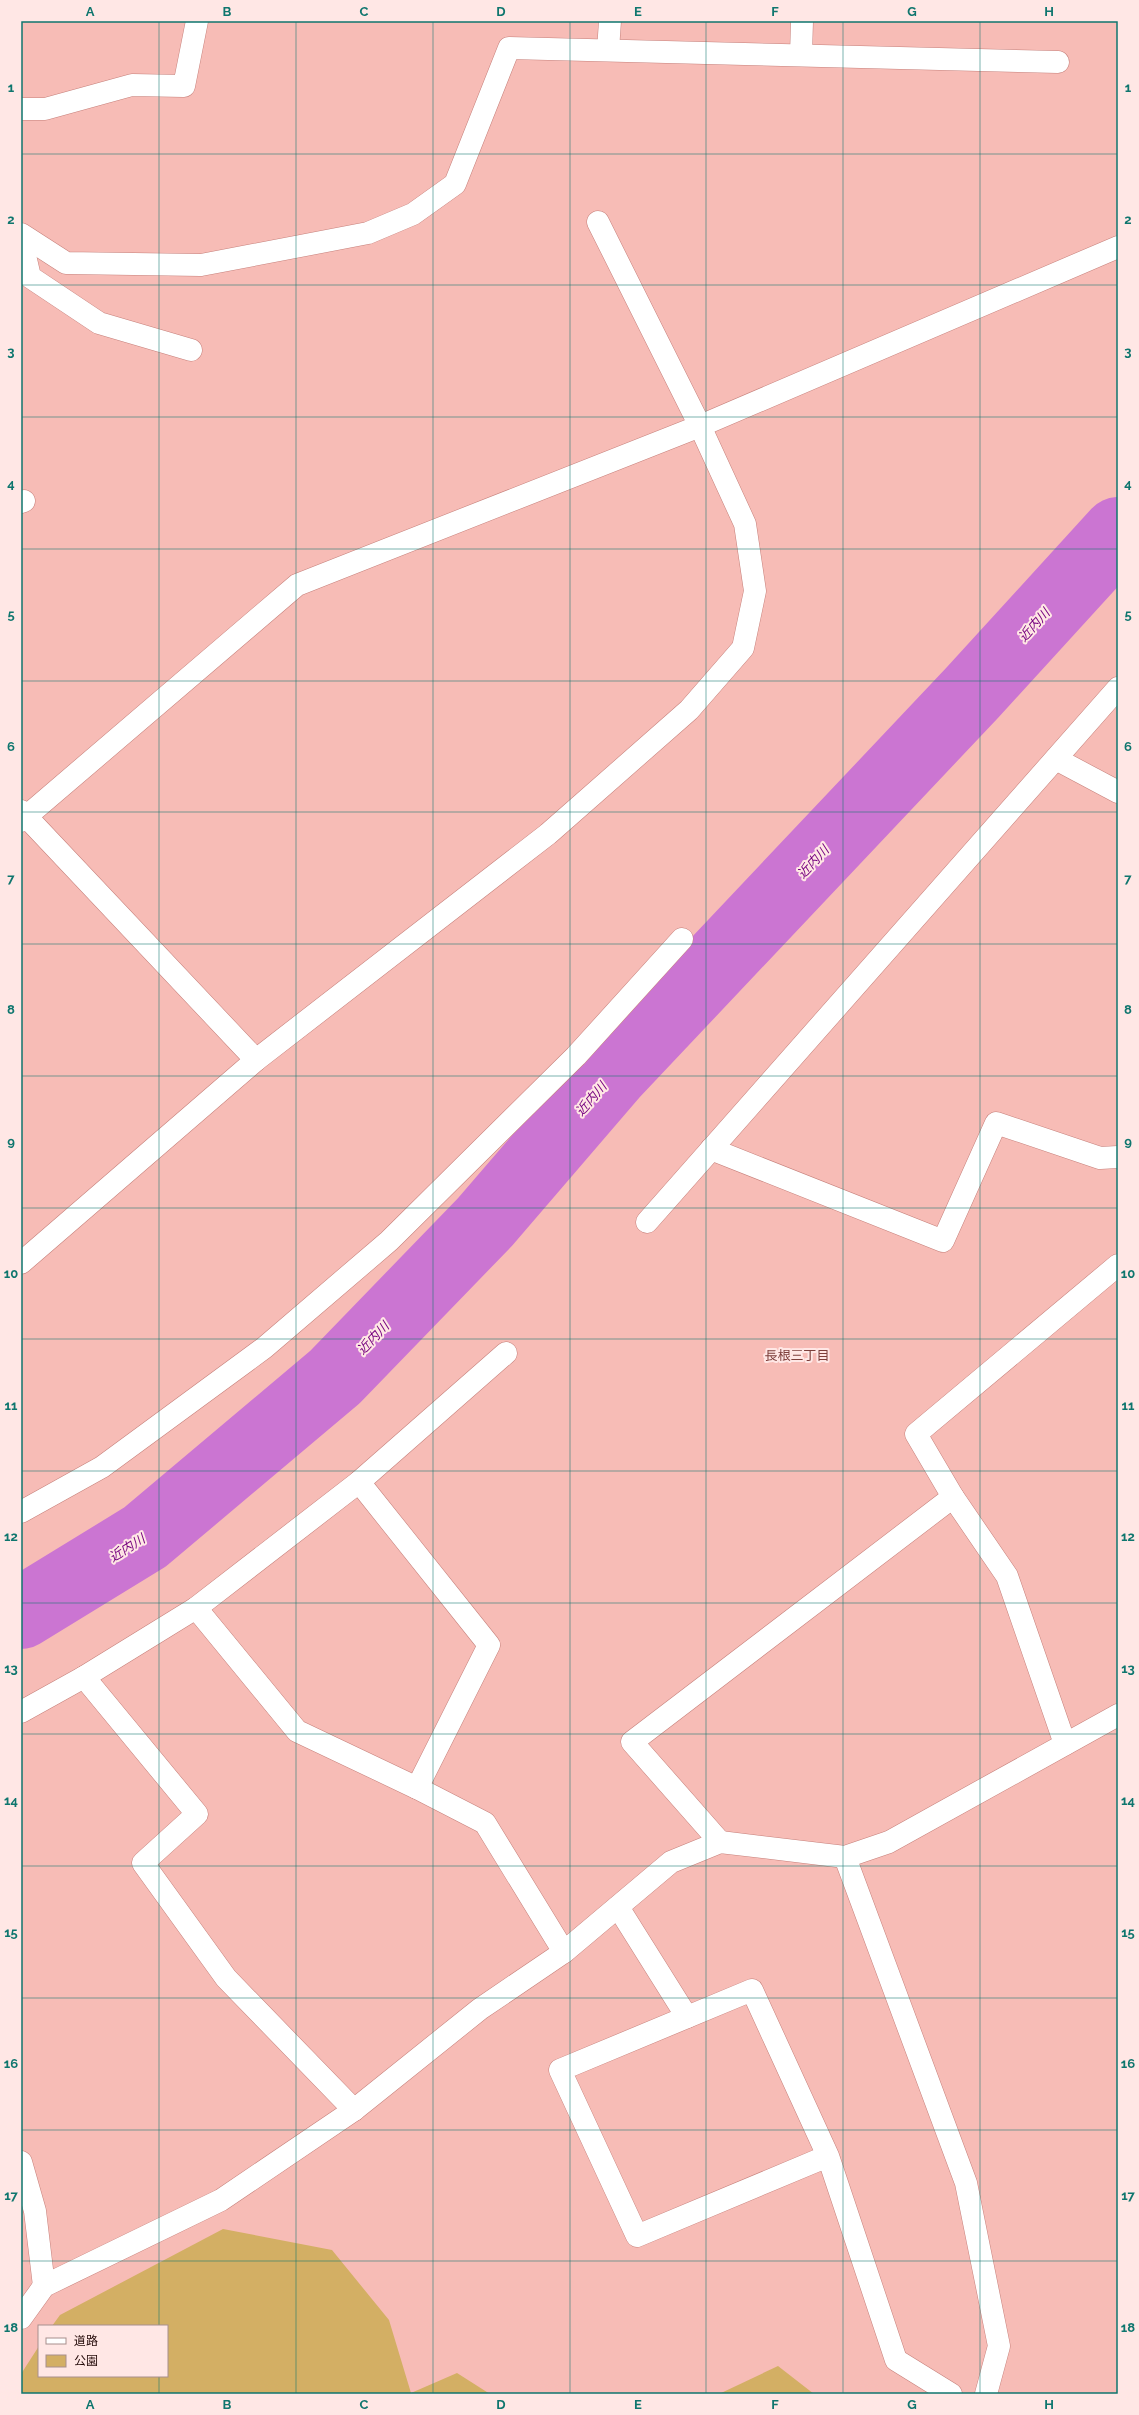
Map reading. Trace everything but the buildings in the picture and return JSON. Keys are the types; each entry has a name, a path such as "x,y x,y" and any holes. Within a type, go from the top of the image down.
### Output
{"street":[{"path":"21,109 45,109 132,85 184,86 197,21"},
{"path":"608,50 610,21"},
{"path":"801,55 802,21"},
{"path":"21,234 66,263 201,265 368,233 413,214 455,184 509,48 1058,62"},
{"path":"21,1263 256,1060 548,834 689,710 743,648 755,591 745,524 700,426 598,222"},
{"path":"21,238 30,277 99,324 191,350"},
{"path":"256,1060 23,816 297,585 700,426 1118,247"},
{"path":"647,1222 1118,688"},
{"path":"1056,758 1118,792"},
{"path":"21,1512 102,1467 264,1348 389,1241 576,1056 682,939"},
{"path":"711,1149 943,1241 996,1123 1100,1158 1118,1157"},
{"path":"1065,1744 1007,1576 953,1497 916,1434 1118,1265"},
{"path":"21,1712 84,1677 196,1608 359,1482 506,1353"},
{"path":"359,1482 489,1645 417,1788"},
{"path":"720,1842 632,1742 953,1497"},
{"path":"196,1608 297,1731 417,1788 484,1823 564,1952"},
{"path":"84,1677 197,1814 143,1863 226,1978 354,2110"},
{"path":"21,2318 44,2286 221,2200 354,2110 480,2009 564,1952 671,1862 720,1842 845,1857 889,1842 1118,1715"},
{"path":"845,1857 966,2183 999,2346 986,2394"},
{"path":"618,1907 687,2017"},
{"path":"828,2156 636,2236 560,2070 752,1990 828,2156 896,2360 950,2394"},
{"path":"21,2162 35,2211 44,2286"}],"green space":[{"path":"223,2229 332,2250 389,2320 411,2393 457,2373 490,2394 21,2394 21,2374 38,2348 38,2377 168,2377 168,2325 53,2325 60,2315"},
{"path":"778,2366 814,2394 719,2394"}],"waterway":[{"name":"近内川","path":"21,1613 145,1537 335,1377 485,1222 613,1073 972,693 1118,533"}],"district":[{"name":"長根三丁目","path":"797,1355"}]}
